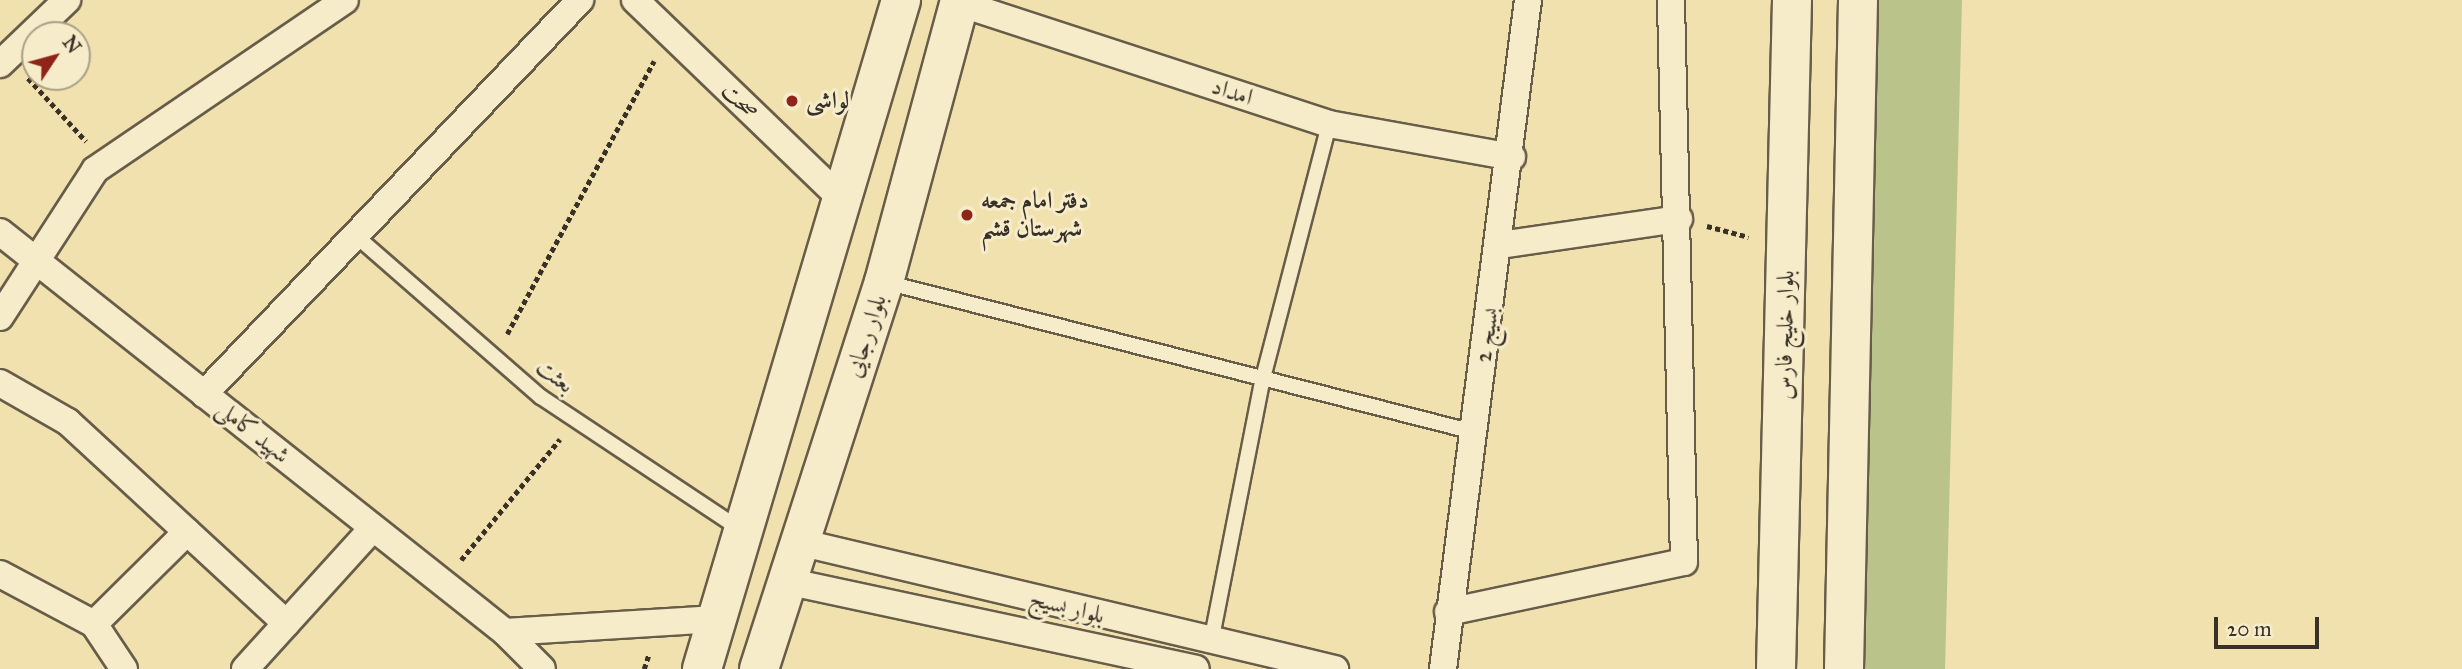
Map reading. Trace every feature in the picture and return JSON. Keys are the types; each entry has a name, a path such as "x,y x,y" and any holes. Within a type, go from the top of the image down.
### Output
{"main road":[{"path":"702,669 845,202 901,0"},
{"name":"بلوار خلیج فارس","path":"1776,669 1792,0"},
{"path":"1844,669 1858,0"},
{"name":"بلوار رجایی","path":"759,669 884,282 956,1"}],"street":[{"path":"4,60 67,0"},
{"path":"0,317 106,162 345,0"},
{"path":"204,394 580,0"},
{"name":"صحت","path":"635,0 845,202"},
{"name":"بسیج 2","path":"1443,669 1448,612 1512,157 1528,0"},
{"path":"1448,612 1684,562 1679,219 1671,0"},
{"name":"امداد","path":"956,1 1329,124 1512,157"},
{"path":"1500,245 1679,219"},
{"name":"شهید کاملی","path":"0,232 505,632 542,669"},
{"path":"0,383 68,422 286,623"},
{"path":"245,669 373,528"},
{"path":"94,624 187,532"},
{"name":"بلوار بسیج","path":"799,542 1211,642 1335,669"},
{"path":"0,574 94,624 124,669"},
{"name":"بلوار بسیج","path":"786,581 1196,669"},
{"path":"505,632 717,620"}],"lane":[{"path":"1211,642 1263,378 1329,124"},
{"name":"بعثت","path":"355,236 495,357 576,419 744,532"},
{"path":"884,282 1474,432"}],"path":[{"path":"495,357 669,33"},
{"path":"4,60 106,162"},
{"path":"1679,219 1787,247"},
{"path":"443,583 576,419"}],"green space":[{"path":"1876,0 1962,0 1945,669 1865,669"}],"place":[{"name":"لواشی","path":"792,101"},
{"name":"دفتر امام جمعه شهرستان قشم","path":"967,215"}]}
